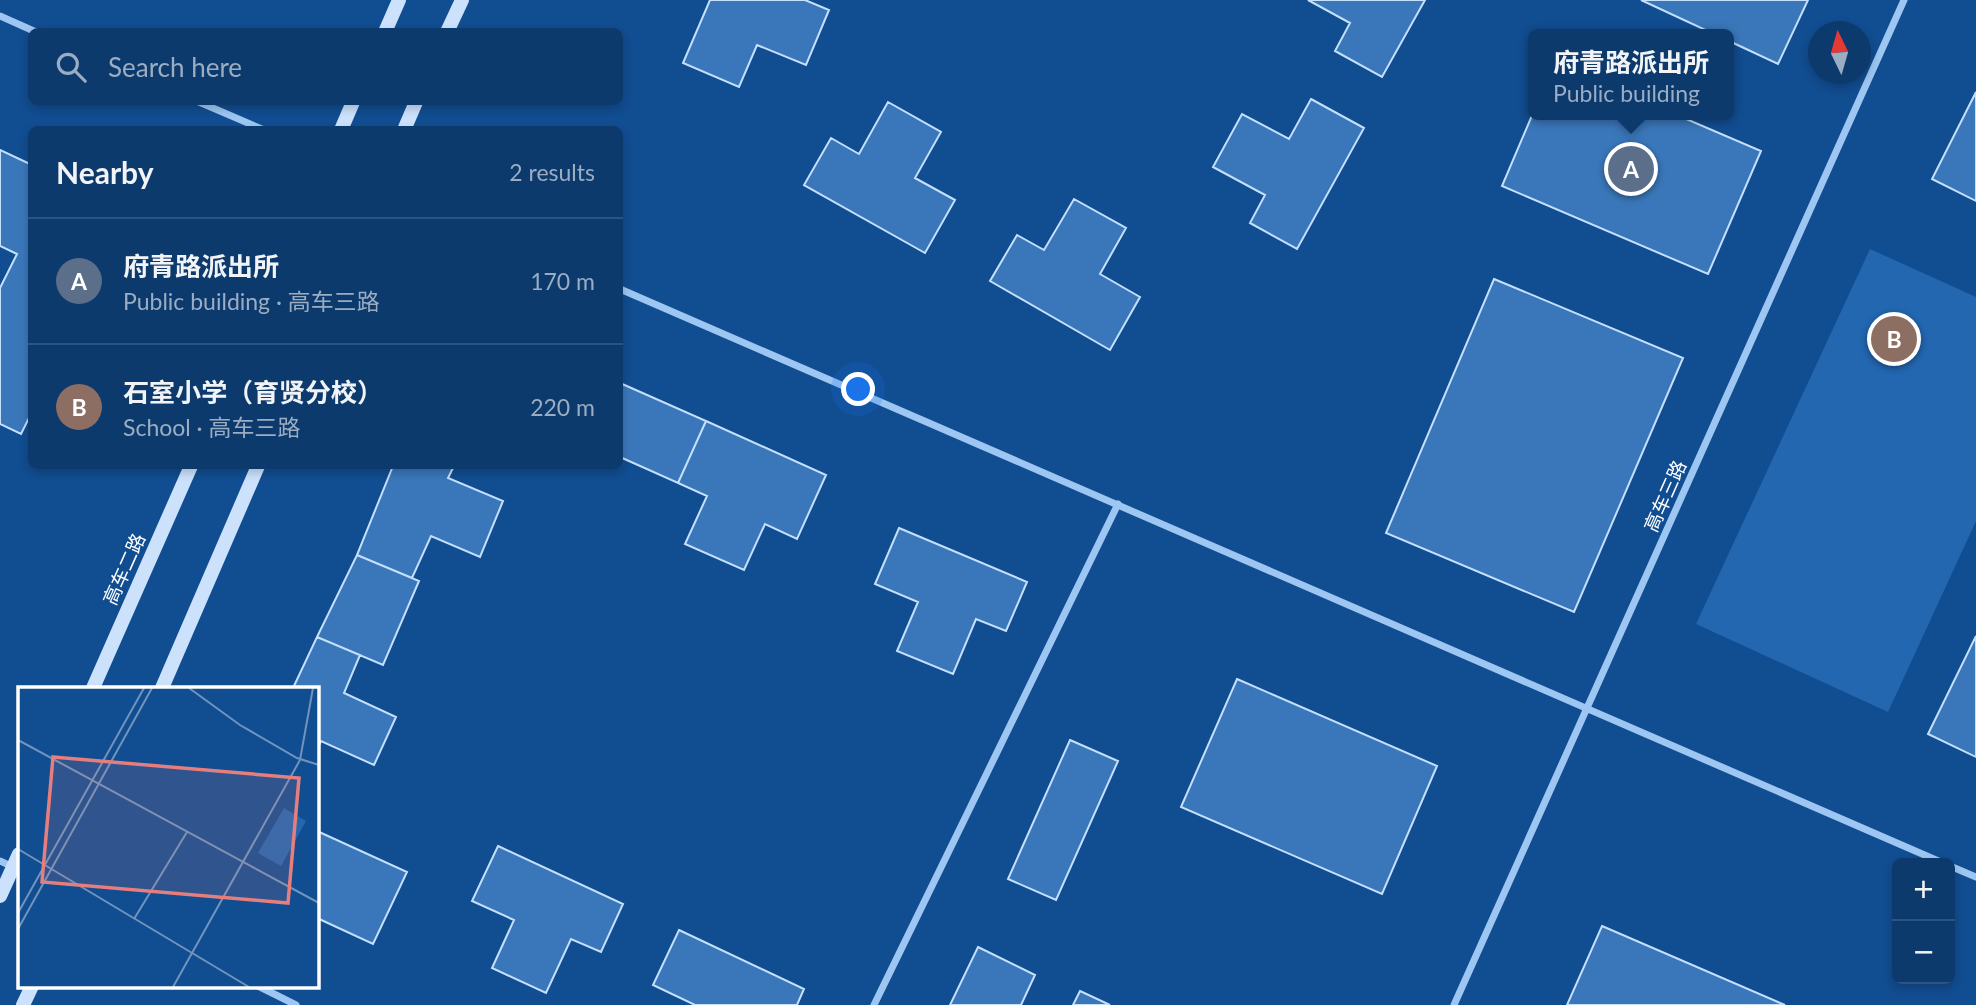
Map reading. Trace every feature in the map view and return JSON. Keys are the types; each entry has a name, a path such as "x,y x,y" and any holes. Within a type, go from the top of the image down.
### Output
{"street":[{"path":"387,28 399,0"},
{"path":"449,28 461,0"},
{"name":"高车三路","path":"1454,1005 1904,0"},
{"path":"0,16 28,28"},
{"path":"206,105 255,126"},
{"path":"343,126 352,105"},
{"path":"406,126 415,105"},
{"path":"623,290 1931,858"},
{"name":"高车二路","path":"93,687 190,469"},
{"path":"162,687 257,469"},
{"path":"874,1005 1118,504"},
{"path":"0,896 13,863"},
{"path":"1955,868 1976,877"},
{"path":"23,1005 31,988"},
{"path":"262,988 296,1005"}],"shaded area":[{"path":"1870,249 1976,297 1976,521 1888,712 1696,624"}],"building":[{"path":"710,0 805,0 829,10 806,65 757,45 739,87 683,63"},
{"path":"1308,0 1425,0 1382,77 1335,51 1350,23"},
{"path":"1641,0 1808,0 1778,64 1734,43 1734,29 1703,29"},
{"path":"1976,92 1976,201 1932,179"},
{"path":"1311,99 1364,128 1297,249 1250,223 1265,195 1213,167 1242,114 1289,139"},
{"path":"888,102 941,132 915,178 955,200 925,253 804,185 831,138 859,154"},
{"path":"1530,120 1689,120 1761,151 1708,274 1502,186"},
{"path":"0,150 28,163 28,420 21,434 0,424 0,288 17,254 0,246"},
{"path":"1074,199 1126,228 1100,274 1140,297 1110,350 990,281 1017,235 1044,250"},
{"path":"1494,279 1683,358 1574,612 1386,533"},
{"path":"623,384 706,421 678,483 623,458"},
{"path":"706,421 826,475 797,539 765,524 744,570 685,544 707,496 678,483"},
{"path":"392,469 452,469 448,478 503,501 480,557 431,536 412,578 357,555"},
{"path":"899,528 1027,582 1006,631 976,619 953,674 897,651 918,602 875,584"},
{"path":"357,555 419,581 383,665 317,637"},
{"path":"1976,636 1976,757 1928,734"},
{"path":"317,637 360,655 344,693 396,717 374,765 321,741 318,748 318,687 293,687"},
{"path":"1237,679 1437,766 1382,894 1181,807"},
{"path":"1070,740 1118,761 1056,900 1008,879"},
{"path":"318,831 407,872 373,944 318,918"},
{"path":"498,846 623,904 601,952 571,939 546,993 492,968 514,920 472,901"},
{"path":"1602,926 1785,1005 1567,1005"},
{"path":"679,930 804,989 797,1005 695,1005 653,985"},
{"path":"978,947 1035,975 1021,1005 950,1005"},
{"path":"1080,991 1110,1005 1073,1005"}],"place":[{"name":"府青路派出所","path":"1631,169"},
{"name":"石室小学（育贤分校）","path":"1894,339"}]}
